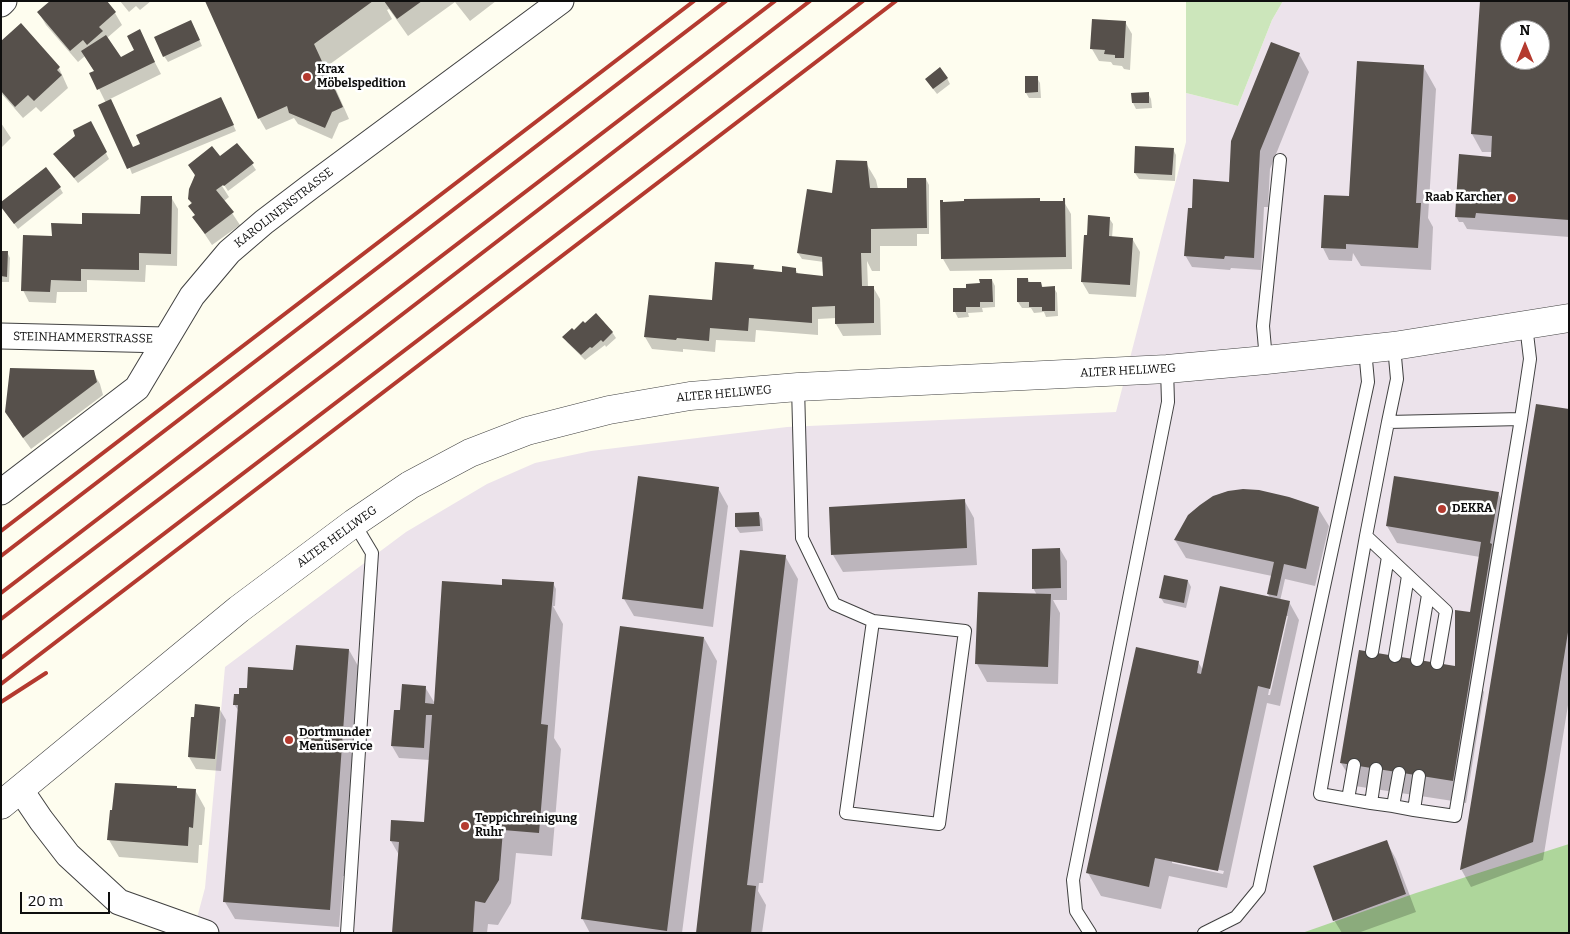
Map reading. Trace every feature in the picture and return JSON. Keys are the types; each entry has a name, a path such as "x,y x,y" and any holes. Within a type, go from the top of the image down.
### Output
{"street":[{"name":"KAROLINENSTRASSE","path":"1,492 137,388 198,289 229,252 264,222 562,1"},
{"name":"ALTER HELLWEG","path":"11,797 239,610 354,523 419,480 470,453 527,431 590,414 654,401 742,391 1167,369 1394,346 1569,318"},
{"name":"STEINHAMMERSTRASSE","path":"1,336 165,340"},
{"path":"11,797 41,820 68,855 119,902 206,933"}],"lane":[{"path":"1266,360 1264,326 1280,160"},
{"path":"1394,346 1397,379 1366,536 1320,794 1455,816 1530,359 1526,326"},
{"path":"1204,933 1236,916 1259,889 1368,382 1365,349"},
{"path":"1090,933 1076,911 1073,880 1168,402 1167,369"},
{"path":"798,387 802,538 834,604 872,620 965,631 939,824 846,813 872,620"},
{"path":"1388,422 1521,419"},
{"path":"347,933 372,553 354,523"},
{"path":"1366,536 1446,612 1437,663"},
{"path":"1372,652 1388,557"},
{"path":"1394,656 1408,576"},
{"path":"1417,660 1428,595"},
{"path":"1348,799 1354,765"},
{"path":"1371,803 1376,768"},
{"path":"1393,806 1399,772"},
{"path":"1414,810 1419,776"}],"shaded area":[{"path":"1283,1 1569,1 1569,933 193,933 205,888 225,667 406,532 487,484 535,463 591,451 787,427 1116,412 1186,142 1186,93 1238,106 1272,20"}],"green space":[{"path":"1186,1 1283,1 1272,20 1238,106 1186,93"},
{"path":"1569,844 1569,933 1302,933 1416,893"}],"building":[{"path":"50,1 107,1 116,12 99,27 103,31 87,45 83,40 70,51 37,12"},
{"path":"205,1 373,1 314,44 343,107 332,112 325,128 289,113 287,106 258,119"},
{"path":"384,1 422,1 397,19"},
{"path":"1480,1 1569,1 1569,220 1476,213 1475,218 1455,217 1459,154 1491,157 1492,136 1471,134"},
{"path":"1092,19 1126,21 1124,58 1115,58 1115,55 1104,54 1105,50 1090,49"},
{"path":"191,20 200,40 163,57 154,37"},
{"path":"21,23 60,67 57,70 62,75 34,101 28,95 15,107 1,91 1,41"},
{"path":"140,29 155,62 97,90 89,73 94,71 81,51 106,35 121,57 134,50 127,36"},
{"path":"1271,42 1300,53 1260,151 1254,258 1225,256 1224,259 1184,256 1188,208 1192,208 1193,179 1229,182 1231,141"},
{"path":"1357,61 1424,65 1416,203 1421,203 1418,248 1346,244 1346,249 1321,248 1324,195 1349,196"},
{"path":"940,67 948,78 933,89 925,79"},
{"path":"1025,76 1038,76 1038,92 1025,93"},
{"path":"1149,92 1149,103 1132,103 1131,93"},
{"path":"221,97 234,125 127,169 98,105 111,99 133,147 140,144 136,135"},
{"path":"91,121 107,152 74,178 53,154 75,136 73,130"},
{"path":"237,143 254,163 216,190 234,212 205,234 192,217 195,215 188,206 192,203 188,199 189,189 195,175 188,165 212,146 220,156"},
{"path":"1135,146 1174,148 1172,175 1134,173"},
{"path":"836,160 867,161 870,188 907,188 907,178 926,178 927,228 871,229 871,253 861,253 862,286 874,286 874,323 835,324 835,306 812,307 812,323 749,318 748,331 710,328 709,341 644,337 649,295 712,300 715,262 754,265 753,269 782,272 782,266 796,268 796,273 823,276 822,257 797,253 807,189 832,193"},
{"path":"46,167 61,187 14,224 1,207 1,202"},
{"path":"141,196 172,196 171,254 139,253 139,270 81,269 81,281 51,280 50,292 21,291 23,235 52,236 51,223 82,224 82,213 140,214"},
{"path":"1040,198 1040,201 1063,201 1063,198 1065,198 1066,257 941,259 940,200 943,200 943,202 964,201 964,199"},
{"path":"1088,215 1110,217 1109,236 1133,238 1130,285 1081,282 1084,235 1087,235"},
{"path":"1,251 8,251 7,277 1,276"},
{"path":"1017,278 1028,278 1028,282 1041,282 1042,287 1055,286 1055,311 1042,311 1042,307 1029,307 1029,302 1017,302"},
{"path":"979,279 992,279 993,302 980,302 980,307 966,307 966,312 953,312 953,288 966,288 966,284 980,283"},
{"path":"596,313 613,332 603,342 601,340 581,355 562,337 572,328 574,330 583,321 585,323"},
{"path":"10,368 94,370 97,382 23,438 5,412"},
{"path":"1536,404 1569,409 1569,626 1546,769 1533,842 1460,870"},
{"path":"638,476 719,487 703,609 622,599"},
{"path":"1394,476 1499,492 1453,781 1340,763 1359,650 1455,666 1455,610 1470,612 1481,542 1386,526"},
{"path":"1243,489 1259,490 1289,497 1319,507 1306,569 1284,564 1277,596 1267,594 1274,562 1174,540 1188,515 1200,505 1213,496"},
{"path":"965,499 967,548 831,555 829,507"},
{"path":"759,512 760,526 735,527 735,513"},
{"path":"1060,548 1061,588 1032,589 1032,549"},
{"path":"740,550 786,555 747,885 756,886 751,933 696,933"},
{"path":"1164,575 1188,580 1184,603 1159,598"},
{"path":"502,579 554,582 541,724 548,725 539,833 503,830 499,880 485,903 475,901 473,933 392,933 399,842 390,841 391,820 424,822 432,715 426,715 424,748 391,746 394,710 400,710 402,684 426,686 425,703 434,704 442,581 502,585"},
{"path":"1220,586 1290,601 1270,689 1258,686 1218,871 1155,858 1149,887 1086,873 1136,647 1199,661 1197,673 1201,674"},
{"path":"978,592 1051,594 1048,667 975,664"},
{"path":"620,626 704,637 667,931 581,919"},
{"name":"Dortmunder Menüservice","path":"296,645 349,649 330,910 223,902 238,705 233,705 234,694 239,694 239,688 247,688 248,667 293,670"},
{"path":"195,704 220,707 215,759 188,757 191,717 194,717"},
{"path":"115,783 177,786 177,788 196,789 193,828 189,827 188,846 107,840"},
{"path":"1387,840 1406,894 1333,921 1313,866"}],"railway":[{"path":"1,531 694,1"},
{"path":"1,556 726,1"},
{"path":"1,593 775,1"},
{"path":"1,619 339,363 810,1"},
{"path":"1,658 863,1"},
{"path":"1,684 896,1"},
{"path":"1,702 46,673"}],"place":[{"name":"Krax Möbelspedition","path":"307,77"},
{"name":"Raab Karcher","path":"1512,198"},
{"name":"DEKRA","path":"1442,509"},
{"name":"Dortmunder Menüservice","path":"289,740"},
{"name":"Teppichreinigung Ruhr","path":"465,826"}]}
